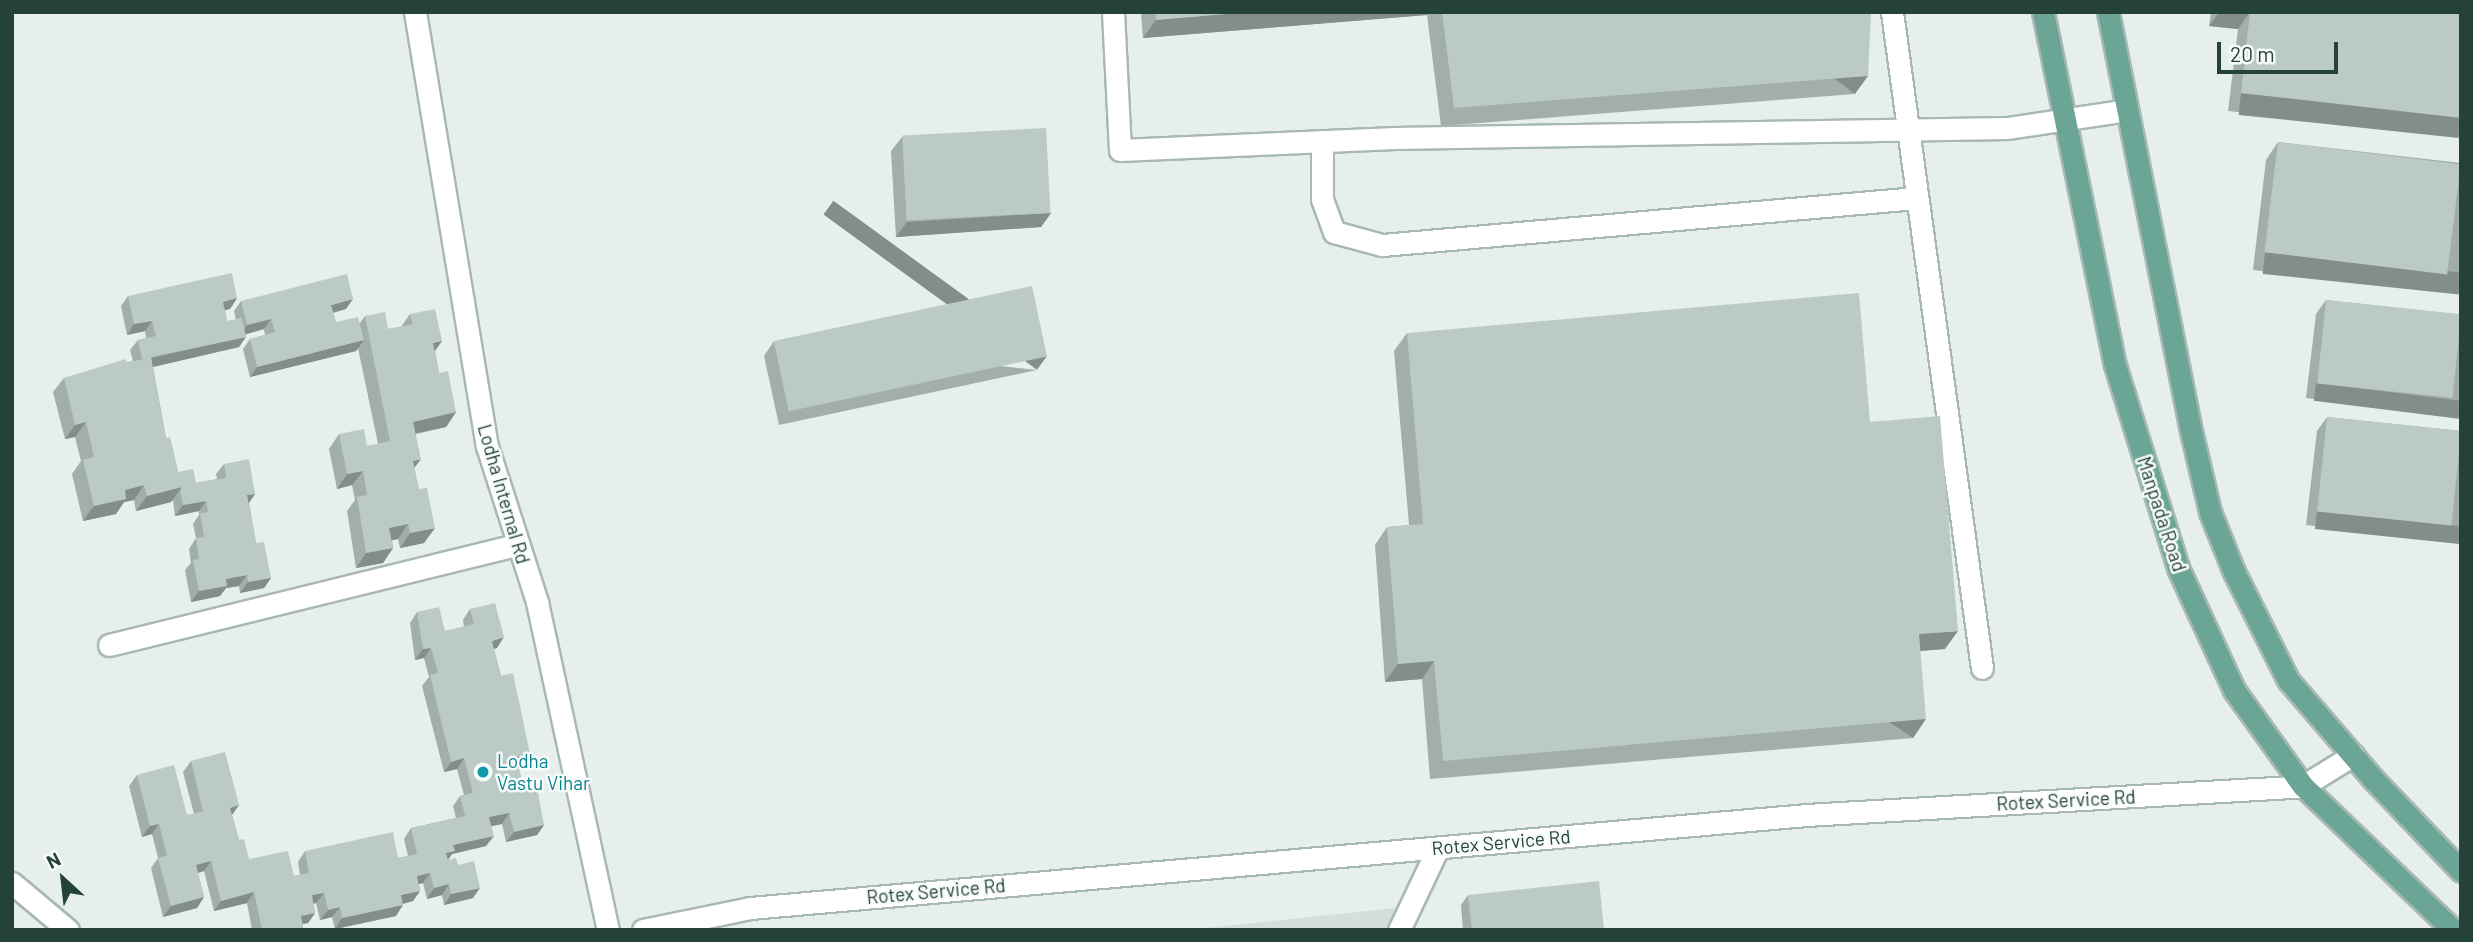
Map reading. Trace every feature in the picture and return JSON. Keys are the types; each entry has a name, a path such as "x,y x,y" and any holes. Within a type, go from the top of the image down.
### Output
{"main road":[{"name":"Manpada Road","path":"2043,12 2114,362 2178,568 2234,690 2302,786 2453,930"},
{"path":"2108,12 2192,435 2210,512 2234,572 2288,680 2353,755 2461,871"}],"street":[{"name":"Lodha Internal Rd","path":"415,12 487,446 537,602 608,930"},
{"path":"1113,12 1120,150 1322,141 2007,128 2127,110"},
{"path":"1892,12 1982,668"},
{"path":"1322,141 1322,200 1334,232 1382,244 1916,198"},
{"path":"109,645 517,545"},
{"name":"Rotex Service Rd","path":"643,930 750,908 1806,815 2302,786 2353,755"},
{"path":"1399,930 1438,848"},
{"path":"12,883 68,930"}],"shaded area":[{"path":"1395,908 1390,930 1187,930"}],"building":[{"path":"1155,12 1249,12 1156,20"},
{"path":"1442,12 1871,12 1868,76 1454,108"},
{"path":"2250,12 2461,12 2461,118 2241,93"},
{"path":"1046,128 1050,213 907,220 902,136"},
{"path":"2278,142 2461,164 2447,275 2264,252"},
{"path":"232,273 237,298 223,302 227,321 242,318 246,337 142,359 138,340 156,336 152,321 134,324 128,296"},
{"path":"347,274 353,299 331,305 336,322 358,317 364,340 257,367 250,339 275,332 271,319 247,325 241,301"},
{"path":"1032,286 1047,356 789,411 774,341"},
{"path":"1859,293 1870,422 1940,416 1958,631 1919,634 1926,719 1443,761 1434,661 1398,664 1387,527 1423,524 1407,333"},
{"path":"2326,300 2461,314 2452,398 2317,384"},
{"path":"435,309 442,341 433,343 439,373 448,371 456,412 413,422 421,459 413,461 419,489 427,488 435,528 410,533 408,524 389,528 393,548 366,553 357,497 367,495 363,471 347,474 339,434 364,429 367,446 390,441 365,316 385,312 388,329 413,324 410,314"},
{"path":"151,357 166,438 170,437 182,487 147,496 144,485 125,490 126,499 94,506 83,460 94,457 86,422 75,425 64,378 126,359 127,363"},
{"path":"2327,417 2461,431 2451,526 2317,511"},
{"path":"249,459 255,494 247,495 256,543 264,542 271,578 248,582 247,575 226,579 227,586 199,591 193,560 199,559 196,538 204,537 200,513 208,512 206,501 183,505 178,472 193,469 196,483 226,478 224,464"},
{"name":"Lodha Vastu Vihar","path":"495,603 504,637 492,641 500,676 513,673 530,754 516,757 524,790 537,788 544,825 514,832 509,813 489,817 494,836 453,845 455,851 446,853 448,860 456,858 458,865 474,861 480,888 451,894 449,884 434,888 430,873 417,876 420,891 401,895 403,905 342,918 340,907 328,910 324,893 312,895 315,913 301,916 303,927 291,930 262,930 254,892 221,901 211,861 196,865 204,897 171,906 158,858 167,855 159,824 150,826 137,775 174,765 187,815 203,811 191,761 225,752 239,805 230,808 239,840 244,839 249,859 288,851 294,876 309,873 305,851 393,832 398,858 417,854 411,828 465,816 460,796 473,793 464,758 451,762 430,675 438,673 431,648 423,649 417,612 439,607 445,631 474,624 470,609"},
{"path":"1599,881 1604,930 1472,930 1468,895"}],"place":[{"name":"Lodha Vastu Vihar","path":"483,772"}]}
